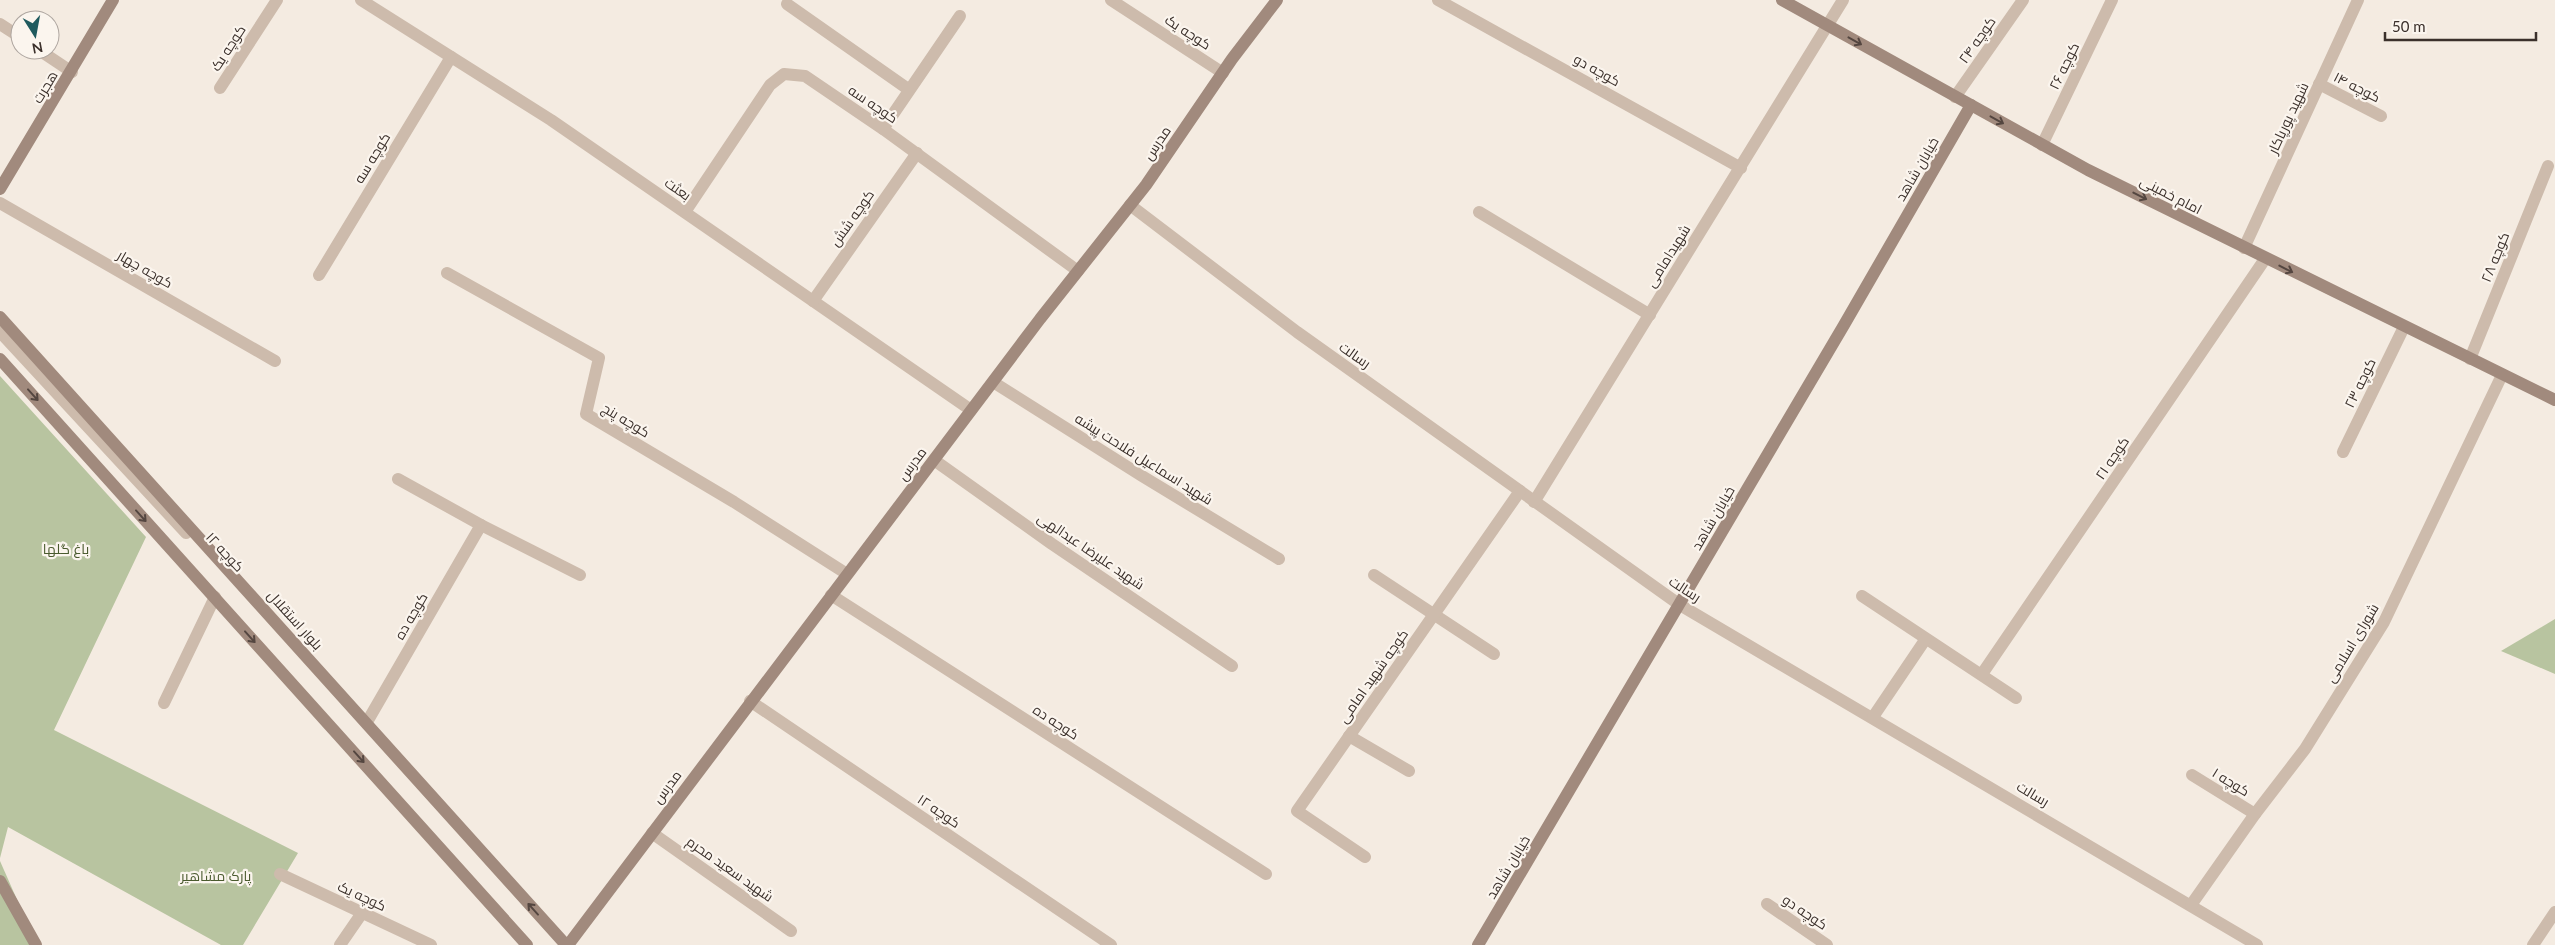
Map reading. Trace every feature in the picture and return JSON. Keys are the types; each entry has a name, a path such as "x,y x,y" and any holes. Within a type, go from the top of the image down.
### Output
{"main road":[{"name":"هجرت","path":"0,189 72,72 113,0"},
{"name":"مدرس","path":"567,945 750,701 1130,205 1222,73 1277,0"},
{"name":"امام خمینی","path":"1782,0 2042,145 2265,259 2555,400"},
{"name":"خیابان شاهد","path":"1478,945 1680,605 1971,105"},
{"name":"بلوار استقلال","path":"0,317 567,945"},
{"path":"0,359 527,945"},
{"path":"0,881 36,945"}],"street":[{"name":"کوچه یک","path":"220,88 277,0"},
{"name":"بعثت","path":"362,0 381,5 451,57 551,120 972,410"},
{"name":"کوچه یک","path":"1111,0 1222,73"},
{"name":"کوچه دو","path":"1438,0 1740,168"},
{"name":"شهیدامامی","path":"1534,502 1843,0"},
{"name":"کوچه ۲۴","path":"1956,97 2023,0"},
{"name":"کوچه ۲۶","path":"2042,145 2112,0"},
{"name":"شهید پورپاکار","path":"2244,248 2358,0"},
{"path":"787,4 908,89"},
{"path":"883,128 960,16"},
{"name":"کوچه سه","path":"319,275 451,57"},
{"path":"54,60 72,72"},
{"name":"کوچه سه","path":"685,212 770,84 784,74 805,76 883,128 1078,271"},
{"name":"کوچه ۱۴","path":"2319,84 2381,116"},
{"name":"کوچه شش","path":"813,301 916,153"},
{"name":"کوچه ۲۸","path":"2470,359 2548,166"},
{"name":"کوچه چهار","path":"0,203 275,361"},
{"name":"رسالت","path":"1130,205 1297,332 1680,605 2257,945"},
{"path":"1479,212 1650,315"},
{"name":"کوچه ۲۱","path":"1982,674 2265,259"},
{"name":"کوچه پنج","path":"447,273 599,358 586,414 734,502 847,574"},
{"name":"کوچه ۲۳","path":"2343,452 2404,327"},
{"name":"کوچه ۱۲","path":"0,332 428,793"},
{"name":"شورای اسلامی","path":"2191,905 2254,814 2305,748 2384,622 2502,375"},
{"name":"شهید اسماعیل فلاحت پیشه","path":"993,382 1142,476 1279,559"},
{"name":"شهید علیرضا عبدالهی","path":"934,460 1052,544 1232,666"},
{"path":"398,479 481,526 580,575"},
{"name":"کوچه شهید امامی","path":"1365,857 1297,810 1520,491"},
{"name":"کوچه ده","path":"367,722 481,526"},
{"path":"1374,575 1494,654"},
{"name":"کوچه ده","path":"831,595 1266,874"},
{"path":"1862,596 1925,640 1982,674 2016,698"},
{"path":"164,703 215,598"},
{"path":"1873,717 1925,640"},
{"name":"کوچه ۱۲","path":"750,701 1111,945"},
{"path":"1349,736 1409,771"},
{"name":"کوچه ۱","path":"2192,775 2254,814"},
{"name":"شهید سعید محرم","path":"652,833 791,931"},
{"name":"کوچه یک","path":"280,874 431,945"},
{"name":"کوچه دو","path":"1767,904 1827,945"},
{"path":"2533,945 2555,912"},
{"path":"340,945 362,913"}],"green space":[{"path":"0,376 146,537 54,730 298,853 243,945 221,945 8,827 0,858"},
{"path":"2555,619 2555,674 2501,651"},
{"path":"0,861 37,945 0,945"}],"park label":[{"name":"باغ گلها","path":"66,549"},
{"name":"پارک مشاهیر","path":"216,876"}]}
